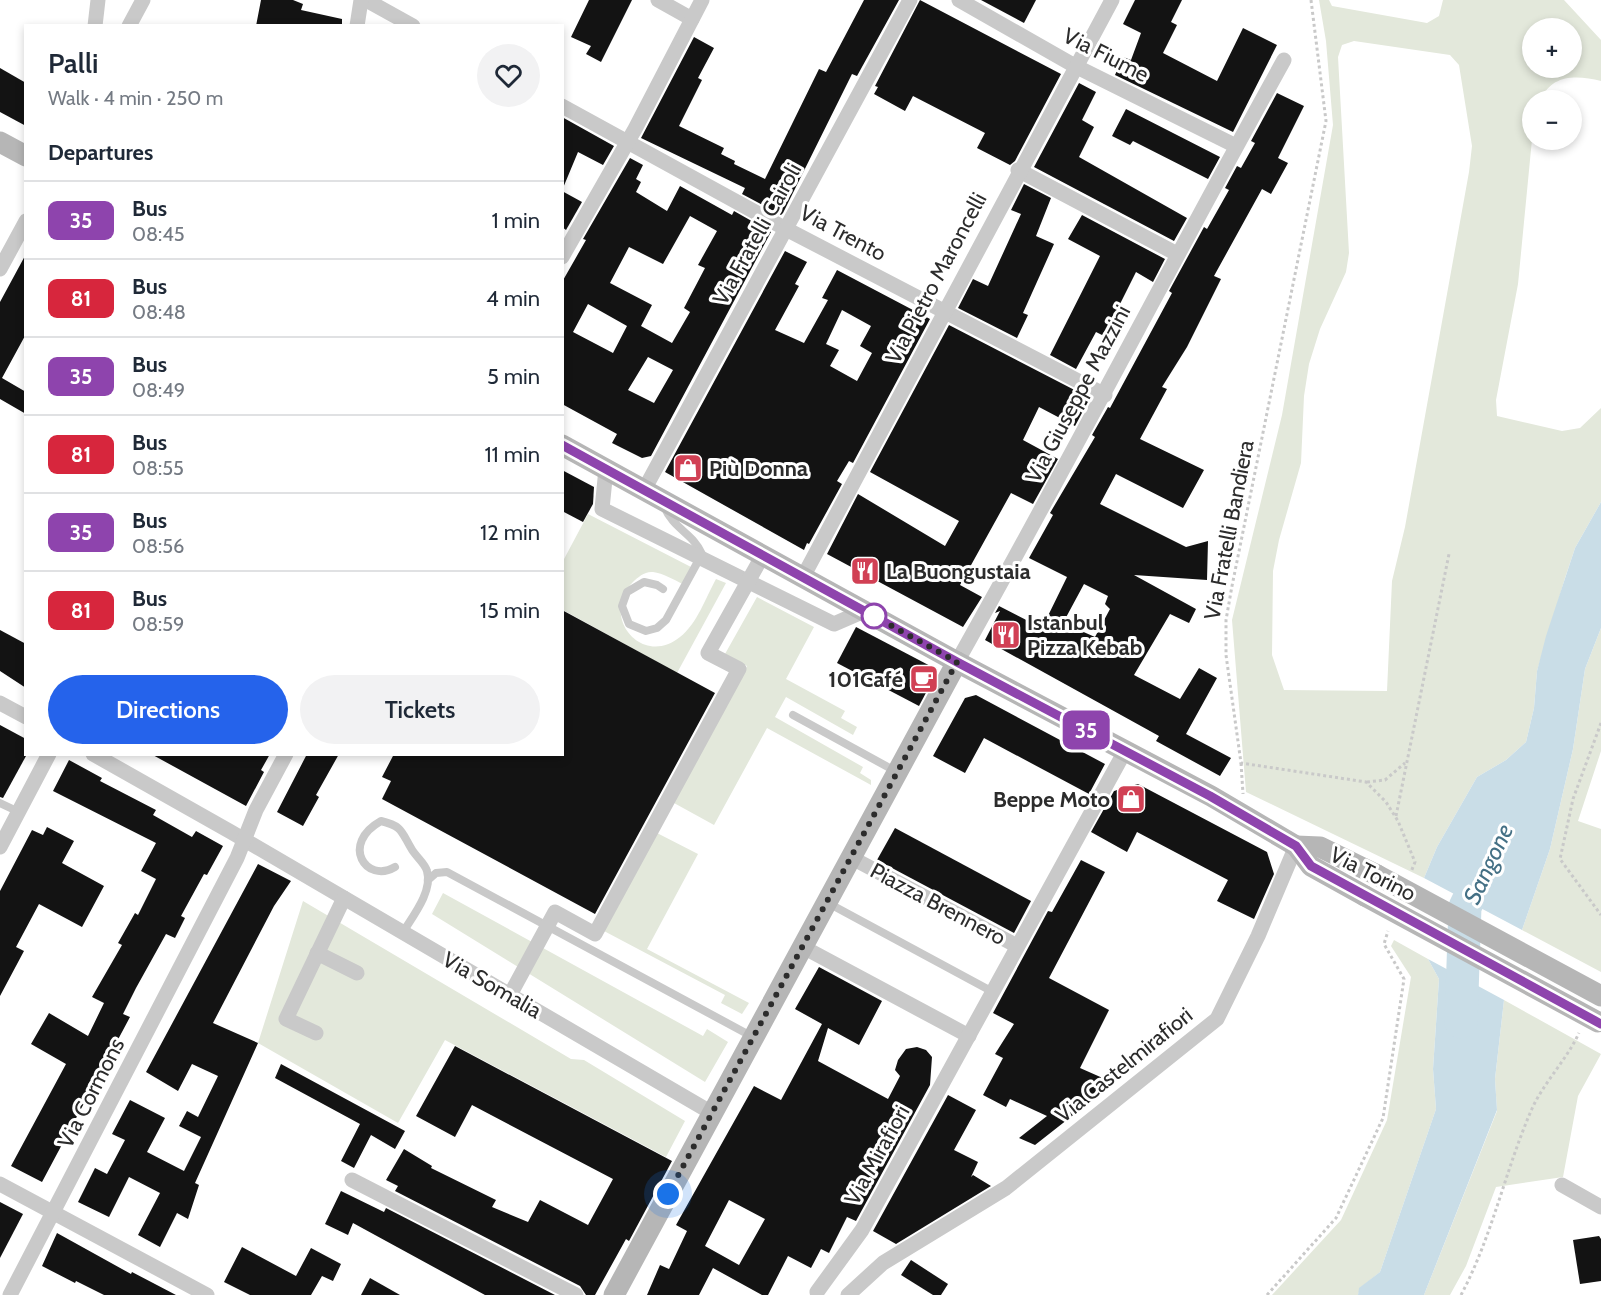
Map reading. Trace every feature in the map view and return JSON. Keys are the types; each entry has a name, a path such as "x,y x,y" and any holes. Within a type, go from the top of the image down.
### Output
{"main road":[{"path":"0,142 24,155"},
{"path":"564,446 1296,846"},
{"path":"852,858 957,662"},
{"name":"Via Torino","path":"1296,846 1320,847 1377,875 1601,996"},
{"name":"Via Torino","path":"1296,846 1311,866 1594,1023"},
{"name":"Piazza Brennero","path":"712,1113 852,858"},
{"path":"614,1295 712,1113"}],"street":[{"path":"95,24 98,0"},
{"path":"130,24 143,0"},
{"path":"357,24 361,0"},
{"path":"366,0 409,24"},
{"path":"658,0 692,19"},
{"path":"564,253 628,141 702,0"},
{"name":"Via Fratelli Cairoli","path":"653,494 786,229 910,0"},
{"name":"Via Fiume","path":"959,0 1075,66 1236,147"},
{"name":"Via Pietro Maroncelli","path":"803,577 1018,170 1112,0"},
{"name":"Via Giuseppe Mazzini","path":"957,662 1105,395 1177,254 1284,60"},
{"name":"Via Trento","path":"564,107 786,229 1105,395"},
{"path":"1018,170 1177,254"},
{"path":"0,269 24,225"},
{"path":"606,469 602,509 834,624 864,611"},
{"path":"510,995 555,912 595,934 739,669 708,653 763,555"},
{"path":"0,703 24,716"},
{"path":"1017,946 1125,751"},
{"path":"0,847 49,756"},
{"name":"Via Somalia","path":"97,756 404,932 712,1113"},
{"name":"Via Cormons","path":"10,1295 55,1213 237,858 256,810 285,756"},
{"name":"Via Castelmirafiori","path":"848,1295 883,1263 1006,1188 1217,1019 1258,936 1296,846"},
{"name":"Piazza Brennero","path":"852,858 1017,946 969,1036"},
{"path":"316,1033 286,1020 344,898"},
{"path":"803,947 969,1036"},
{"path":"317,953 357,973"},
{"name":"Via Mirafiori","path":"817,1292 862,1230 969,1036"},
{"path":"352,1180 576,1295"},
{"path":"0,1184 207,1295"},
{"path":"1562,1185 1601,1207"}],"lane":[{"path":"653,494 669,520 698,543 702,554 662,625 646,631 629,624 622,606 627,592 644,582 657,585 663,590"},
{"path":"793,715 898,772"},
{"path":"0,802 19,812"},
{"path":"395,867 387,872 377,871 367,866 360,853 360,838 368,828 381,821 395,824 404,833 410,846 427,869 428,880 420,902 404,932"},
{"path":"428,880 436,873 447,872 754,1038"},
{"path":"828,902 993,992"}],"path":[{"name":"Via Fratelli Bandiera","path":"1311,0 1326,121 1232,586 1226,620 1226,655 1241,763 1366,782"},
{"path":"1396,817 1449,554"},
{"path":"1601,723 1573,799 1560,859 1601,915"},
{"path":"1366,782 1385,780 1407,762"},
{"path":"1366,782 1386,802 1396,817 1414,862 1411,872"},
{"path":"1267,1295 1336,1218 1383,1118 1404,979 1384,944 1391,924"},
{"path":"1461,1295 1477,1265 1506,1171 1532,1108 1567,1056 1594,1023"}],"shaded area":[{"path":"1319,0 1329,0 1332,6 1427,23 1439,16 1443,0 1564,0 1581,18 1522,18 1522,78 1566,78 1546,90 1522,90 1522,150 1531,150 1518,284 1496,400 1497,416 1562,431 1580,428 1601,408 1601,502 1575,548 1565,578 1537,671 1534,708 1526,742 1506,760 1477,777 1437,847 1424,878 1246,792 1232,620 1282,415 1333,125 1326,41","holes":["1354,41 1450,55 1459,65 1472,146 1405,527 1392,581 1387,691 1284,690 1272,655 1273,571 1279,540 1301,463 1304,396 1309,364 1320,329 1346,272 1349,253 1338,57 1342,45"]},
{"path":"1582,19 1601,40 1601,81 1583,78"},
{"path":"588,514 691,567 683,584 661,574 647,572 633,582 624,595 621,609 623,623 639,642 652,646 666,645 686,632 696,618 716,579 726,583 677,673 564,611 564,559"},
{"path":"757,597 814,627 786,679 845,711 841,718 857,727 853,735 786,697 775,717 863,767 860,773 871,780 871,785 767,728 714,825 674,803 747,666 725,654"},
{"path":"1601,628 1601,751 1578,821 1601,829 1601,972 1522,930 1550,849 1573,749 1585,669"},
{"path":"657,833 698,854 647,949 749,1003 742,1014 721,1003 725,995 604,931"},
{"path":"443,893 703,1036 707,1029 728,1042 705,1082 432,914"},
{"path":"303,901 571,1059 584,1060 685,1121 666,1157 445,1040 398,1123 258,1043"},
{"path":"1394,940 1428,959 1439,979 1433,1069 1436,1109 1380,1272 1360,1288 1358,1295 1272,1295 1341,1220 1387,1120 1411,977 1391,946"},
{"path":"1504,1000 1601,1054 1578,1096 1563,1177 1496,1187 1466,1266 1450,1295 1424,1295 1497,1111 1495,1079"}],"water":[{"path":"1601,502 1601,628 1585,669 1573,749 1550,849 1522,930 1424,878 1437,847 1477,777 1506,760 1526,742 1534,708 1537,671 1546,636 1575,548"},
{"path":"1428,959 1504,1000 1495,1079 1497,1110 1424,1295 1358,1295 1359,1288 1380,1272 1436,1109 1433,1069 1439,979"}],"building":[{"path":"261,0 293,0 303,4 301,10 342,19 342,24 256,24"},
{"path":"589,0 632,0 601,62 586,54 591,46 571,37"},
{"path":"864,0 899,0 857,76 852,74 781,215 742,194 745,188 641,138 694,37 714,48 698,78 702,80 679,126 724,148 721,154 735,161 734,164 765,179 819,69 826,72"},
{"path":"920,0 1061,74 1015,161 1010,165 977,148 985,133 913,96 905,111 874,94 878,87 875,86"},
{"path":"981,0 1036,0 1024,23"},
{"path":"1135,0 1182,0 1171,22 1177,25 1163,53 1217,81 1243,28 1277,45 1233,132 1115,75 1123,57 1131,60 1141,33 1123,24"},
{"path":"0,68 24,82 24,125 0,112"},
{"path":"1079,83 1096,92 1082,120 1094,127 1079,157 1187,218 1174,241 1034,167"},
{"path":"1277,93 1304,106 1278,158 1288,163 1271,194 1262,189 1214,276 1221,279 1187,347 1162,387 1167,389 1140,439 1204,470 1183,508 1116,474 1100,504 1186,547 1208,541 1207,580 1134,575 1196,609 1189,623 1170,614 1134,675 1180,699 1199,668 1217,678 1186,734 1231,758 1220,776 1156,741 1159,736 985,640 1000,611 995,613 999,606 1042,628 1067,577 1029,558 1053,515 1050,513 1095,437 1092,435 1108,407 1110,408 1172,293 1169,291 1204,227 1207,229 1229,190 1225,188 1237,166 1241,168 1255,143 1251,141","holes":["1084,584 1108,596 1105,604 1110,609 1095,637 1063,623"]},
{"path":"1126,109 1220,157 1208,179 1133,141 1130,145 1112,136"},
{"path":"564,118 614,146 603,165 578,152 564,186"},
{"path":"630,158 643,165 636,179 641,182 636,192 667,211 680,186 732,215 734,211 771,232 651,456 642,458 612,443 617,434 564,405 564,278 586,240 583,239","holes":["690,216 717,231 698,265 705,268 684,308 690,312 672,343 641,326 652,305 610,283 629,247 663,264","588,304 627,326 613,353 573,332","648,357 673,370 654,403 628,390"]},
{"path":"1024,184 1051,198 1036,236 1054,244 1023,313 1028,315 1017,338 958,308 973,279 988,286 1021,214 1011,210"},
{"path":"564,192 582,202 566,230 564,228"},
{"path":"1082,215 1165,259 1153,282 1136,272 1104,336 1096,332 1076,369 1050,355 1100,256 1068,239"},
{"path":"785,251 807,262 795,284 799,286 775,330 804,343 828,300 822,298 837,270 930,319 853,463 849,461 837,481 842,484 804,550 665,472","holes":["842,310 871,326 860,346 872,353 857,381 830,366 839,350 826,344"]},
{"path":"24,258 24,338 2,378 24,391 24,413 0,399 0,302"},
{"path":"949,325 1090,398 1075,426 1039,407 1023,440 1058,459 1033,504 1011,493 960,585 982,597 963,627 827,554 858,494 945,546 959,521 870,472"},
{"path":"564,471 594,487 593,504 583,522 564,512"},
{"path":"564,611 715,693 595,914 382,799 391,781 382,777 393,756 564,756"},
{"path":"856,627 938,670 919,706 837,663"},
{"path":"0,630 24,643 24,687 0,671"},
{"path":"976,695 1105,764 1089,794 984,738 965,773 933,756 965,698"},
{"path":"0,725 24,738 24,756 26,756 3,798 0,797"},
{"path":"155,756 269,756 261,770 264,772 246,806"},
{"path":"306,756 338,756 316,795 319,797 303,826 277,812"},
{"path":"69,760 102,778 100,781 156,810 153,815 192,837 196,831 223,846 207,875 204,874 181,916 185,918 175,938 166,934 136,988 123,1014 130,1017 42,1182 11,1166 66,1064 31,1044 49,1013 88,1036 104,1003 92,997 122,945 118,943 135,913 138,915 156,879 141,871 156,843 53,791"},
{"path":"1138,784 1267,852 1274,874 1254,919 1217,901 1228,880 1137,832 1127,852 1091,832 1114,791"},
{"path":"47,827 74,841 62,863 104,886 82,927 39,904 16,947 24,951 0,996 0,891 32,830 43,835"},
{"path":"895,828 1031,901 1014,933 877,860"},
{"path":"1081,860 1105,872 1049,978 1109,1010 1080,1068 1114,1083 1035,1145 1019,1138 1047,1116 1010,1099 1006,1107 983,1095 1003,1058 995,1054 1014,1024 993,1013 1048,911 1052,912"},
{"path":"258,864 291,881 274,906 213,1023 258,1043 195,1183 199,1185 188,1219 177,1213 160,1247 138,1235 160,1193 129,1177 109,1217 78,1202 95,1168 107,1174 125,1140 112,1134 130,1100 165,1118 147,1152 184,1171 201,1137 179,1126 187,1111 198,1117 218,1076 192,1064 178,1091 146,1072"},
{"path":"819,967 882,1001 859,1045 828,1028 818,1061 888,1099 900,1076 895,1070 898,1060 906,1049 917,1047 926,1050 932,1057 930,1085 856,1221 847,1217 829,1253 821,1249 811,1268 788,1256 768,1295 762,1295 713,1268 699,1295 647,1295 660,1265 669,1269 687,1231 676,1225 754,1086 781,1100 822,1024 795,1009","holes":["729,1200 765,1219 739,1265 705,1246"]},
{"path":"455,1046 672,1161 629,1241 626,1239 595,1295 586,1295 580,1286 395,1191 398,1186 386,1180 404,1149 432,1166 431,1168 496,1200 492,1207 528,1222 540,1200 588,1225 613,1179 472,1105 455,1137 416,1116"},
{"path":"281,1064 405,1131 395,1149 371,1135 354,1168 341,1161 360,1124 275,1078"},
{"path":"948,1095 976,1110 954,1150 978,1162 971,1177 973,1175 991,1186 896,1244 873,1231"},
{"path":"341,1191 384,1212 386,1208 555,1295 485,1295 353,1223 348,1235 325,1224"},
{"path":"0,1202 23,1214 0,1258"},
{"path":"57,1233 131,1274 132,1272 176,1295 104,1295 42,1266"},
{"path":"1599,1236 1601,1239 1601,1281 1580,1284 1573,1240"},
{"path":"242,1247 296,1276 311,1248 341,1264 333,1281 322,1276 311,1295 250,1295 224,1282"},
{"path":"911,1260 948,1284 941,1295 933,1295 901,1275"},
{"path":"370,1278 400,1295 361,1295"}],"waterway":[{"name":"Sangone","path":"1461,1022 1465,907 1488,860"}],"bus line":[{"name":"35","path":"564,446 957,662 1210,796 1296,846 1311,866 1601,1024"}],"place":[{"name":"Più Donna","path":"688,468"},
{"name":"La Buongustaia","path":"865,571"},
{"name":"Istanbul Pizza Kebab","path":"1006,635"},
{"name":"101Café","path":"924,679"},
{"name":"Beppe Moto","path":"1131,799"}],"route":[{"path":"668,1194 957,662 874,616"}]}
